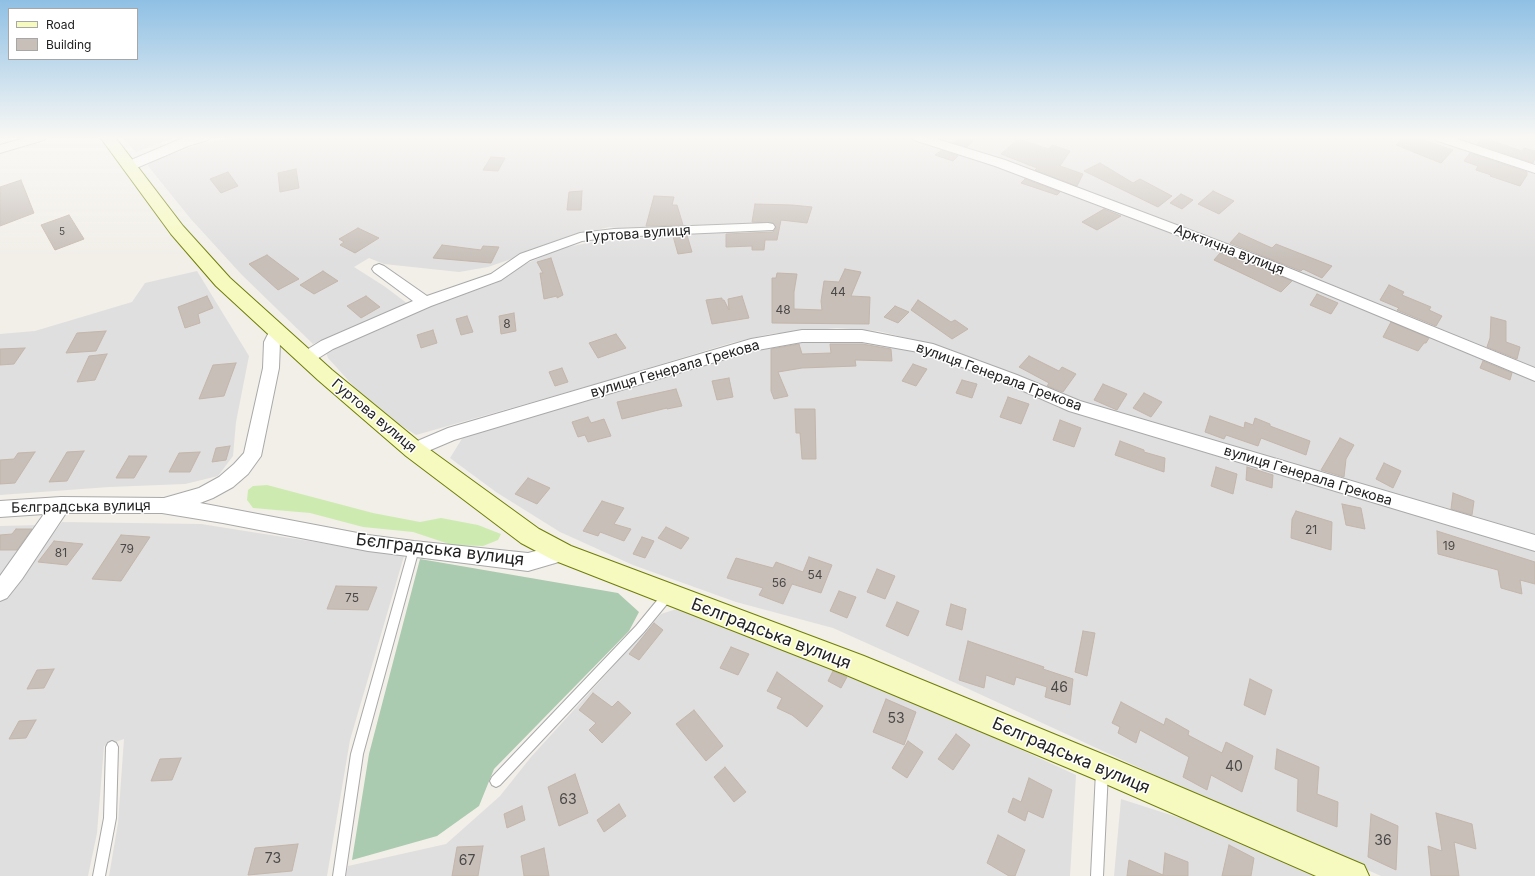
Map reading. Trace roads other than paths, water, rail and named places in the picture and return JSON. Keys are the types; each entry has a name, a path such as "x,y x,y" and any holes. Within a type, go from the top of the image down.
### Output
{"street":[{"name":"Гуртова вулиця","path":"139,178 177,230 223,282 306,358 414,450 530,536 562,553"},
{"name":"Арктична вулиця","path":"1039,178 1264,263 1535,375"},
{"name":"Гуртова вулиця","path":"306,358 327,345 424,302 496,277 525,257 580,237 768,227"},
{"path":"379,269 424,302"},
{"name":"Бєлградська вулиця","path":"162,505 184,501 206,493 226,482 245,465 252,456 271,368 272,342 277,332"},
{"name":"вулиця Генерала Грекова","path":"414,450 448,435 751,345 802,336 862,336 927,348 1010,379 1075,406 1535,543"},
{"path":"223,515 226,482"},
{"name":"Бєлградська вулиця","path":"0,509 61,505 162,505 223,515 368,543 414,549 528,562 562,553 668,595 854,665 1102,768 1352,876"},
{"path":"0,592 15,573 61,505"}],"lane":[{"path":"339,876 357,754 414,549"},
{"path":"496,781 640,629 668,595"},
{"path":"99,876 110,818 112,747"},
{"path":"1097,876 1102,768"}]}
